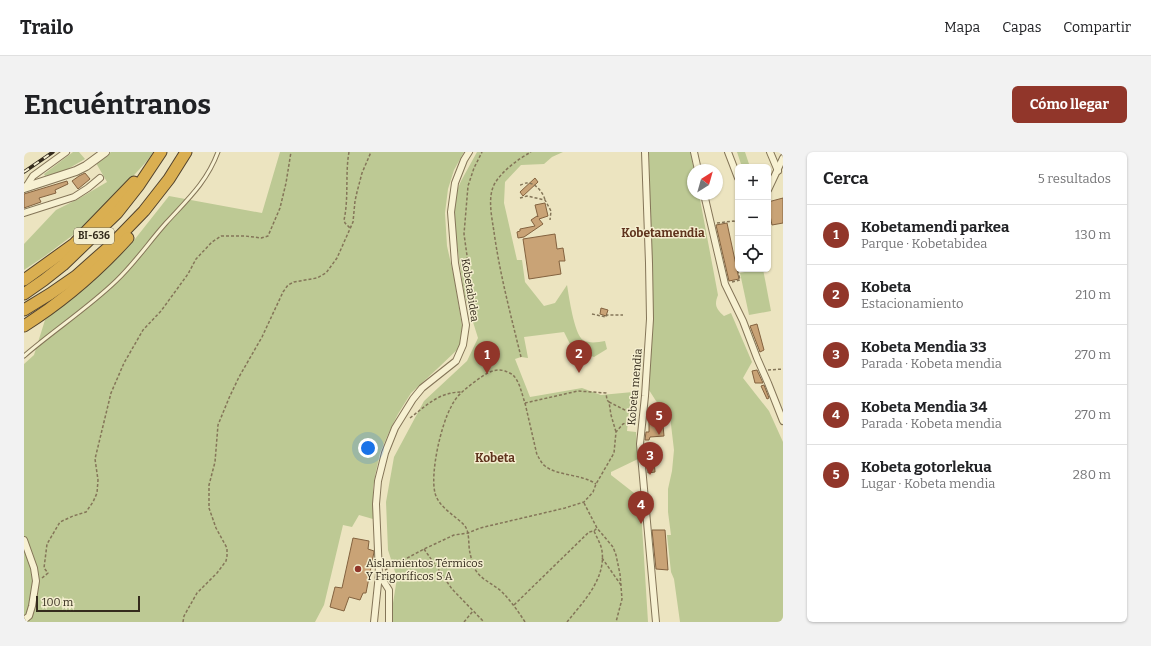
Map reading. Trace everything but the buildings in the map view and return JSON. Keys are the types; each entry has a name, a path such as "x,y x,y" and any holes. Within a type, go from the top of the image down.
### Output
{"highway":[{"name":"BI-636","path":"24,294 63,265 100,231 117,213 139,185 161,152"},
{"name":"BI-636","path":"24,310 76,276 120,236 144,211 169,179 186,152"},
{"path":"24,280 74,244 138,177 152,166"},
{"path":"24,326 39,317 115,253 147,216 157,194"}],"street":[{"path":"25,187 32,176 66,152"},
{"path":"25,187 76,171 86,166 105,152"},
{"name":"Kobetabidea","path":"374,622 379,574 376,504 378,481 385,453 395,428 413,399 422,388 456,361 465,336 466,325 455,264 450,212 455,183 464,160 469,152"},
{"name":"Kobeta mendia","path":"645,152 650,319 640,444 656,622"},
{"path":"694,152 697,164"},
{"path":"728,152 735,170"},
{"path":"770,152 778,171"},
{"path":"771,184 783,158"},
{"path":"24,213 74,197 100,178"},
{"path":"705,200 725,284 743,321 756,358 783,422"},
{"path":"24,540 34,568 36,581 29,616 24,620"},
{"path":"379,574 389,590 389,622"}],"lane":[{"path":"24,356 83,310 117,280 198,188 208,173 218,152"}],"path":[{"path":"48,573 44,568 47,544 60,522 86,512 97,493 98,480 95,459 111,393 124,363 143,330 161,311 188,274 196,259 212,242 221,236 261,238 268,236 280,208 291,152"},
{"path":"349,152 344,220 350,228"},
{"path":"183,622 184,616 197,593 217,573 226,561 227,548 216,528 209,508 210,486 215,462 218,426 229,398 288,285 294,282 317,278 326,273 337,258 353,222 355,201 362,173 371,152"},
{"path":"463,312 469,309 470,303 470,276 464,234 468,186 474,168 482,152"},
{"path":"521,357 498,262 490,206 493,188 498,179 522,157 531,152"},
{"path":"520,185 526,183 537,187 544,194 550,211 550,220"},
{"path":"520,198 527,196 545,200"},
{"path":"716,223 735,222"},
{"path":"731,283 740,280 738,272"},
{"path":"592,314 606,317 607,315 623,315"},
{"path":"525,622 514,605 500,590 481,577 475,568 470,553 466,527 442,505 435,493 435,458 451,407 462,392 485,374 498,369 513,375 525,403 537,455 542,462 546,467 590,480 596,484"},
{"path":"762,370 783,369"},
{"path":"379,574 424,549 454,535 468,533 480,528 565,508 584,502 593,492 614,453 616,432 606,393 578,391 525,403"},
{"path":"406,420 444,394 451,392 462,392"},
{"path":"609,402 629,412"},
{"path":"616,432 623,424 628,422"},
{"path":"584,502 597,528 613,547 616,555 622,598 616,622"},
{"path":"514,605 589,532 594,531 597,528"},
{"path":"567,622 594,588 600,573 602,550 594,531"},
{"path":"424,549 452,588 484,622"},
{"path":"602,558 621,585"},
{"path":"464,622 473,611"}],"green space":[{"path":"73,152 79,152 85,159 66,170 45,176 44,174"},
{"path":"111,152 153,152 147,161 113,198 85,226 24,270 24,244 56,210 107,182 96,163"},
{"path":"280,152 464,152 454,170 448,189 445,213 447,246 454,277 463,332 459,348 411,393 389,432 380,453 376,471 373,488 373,519 359,515 352,527 343,525 324,605 315,622 24,622 24,364 34,355 45,320 94,280 135,239 169,196 262,213"},
{"path":"477,152 563,152 552,157 544,164 521,165 505,182 504,203 517,260 522,260 525,282 544,306 555,303 567,285 572,314 580,336 583,340 588,342 605,341 607,349 594,357 572,348 564,332 524,337 528,358 521,357 515,359 530,397 582,388 601,395 633,392 627,431 636,432 638,459 611,472 611,475 634,493 640,494 648,622 390,622 397,578 388,550 386,502 394,457 424,401 467,361 478,338 464,293 455,230 455,195"},
{"path":"649,152 691,152 693,164 687,164 687,200 700,200 718,295 716,307 724,316 731,313 752,362 743,378 769,411 783,442 783,622 680,622 674,579 671,572 667,535 671,535 668,512 668,489 672,471 674,450 670,416 656,401 649,390 653,304"},
{"path":"737,152 745,152 749,164 741,164"},
{"path":"764,272 771,311 749,315 740,273"}],"railway":[{"path":"24,172 53,152"}],"place":[{"name":"Kobeta","path":"579,373"},
{"name":"Kobetamendi parkea","path":"487,374"},
{"name":"Kobeta gotorlekua","path":"659,435"},
{"name":"Kobeta Mendia 33","path":"650,475"},
{"name":"Kobeta Mendia 34","path":"641,524"},
{"name":"Aislamientos Térmicos Y Frigoríficos S A","path":"358,569"}],"district":[{"name":"Kobetamendia","path":"663,233"},
{"name":"Kobeta","path":"495,458"}]}
